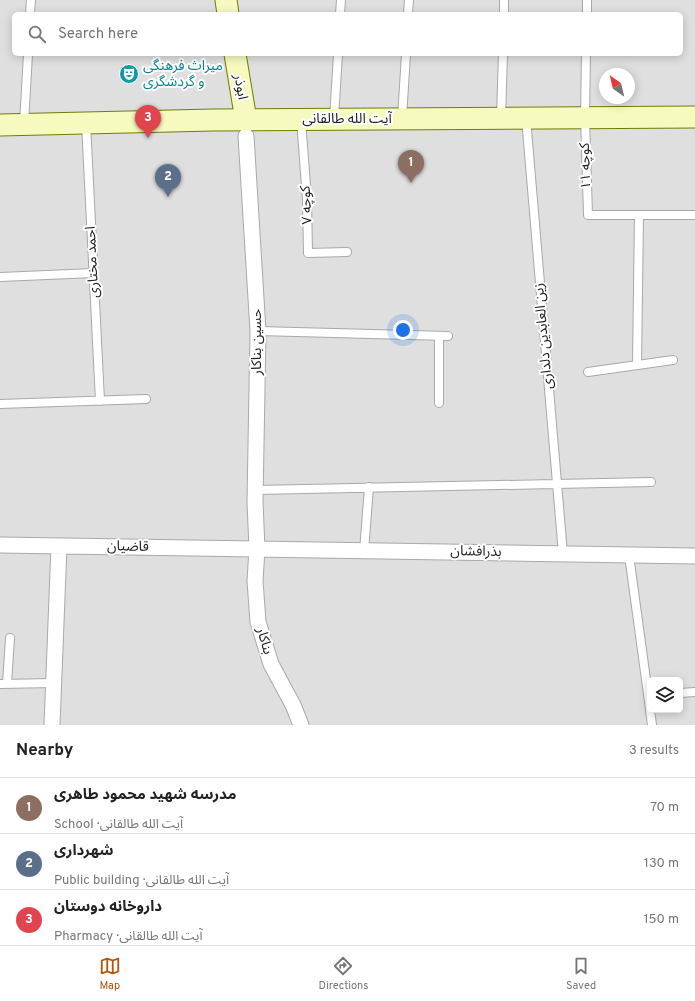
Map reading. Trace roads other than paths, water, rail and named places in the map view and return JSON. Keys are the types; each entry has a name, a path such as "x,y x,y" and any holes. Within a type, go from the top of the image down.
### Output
{"main road":[{"path":"226,0 228,12"},
{"name":"ابوذر","path":"235,56 246,128"},
{"name":"آیت الله طالقانی","path":"0,125 86,123 246,128 301,119 695,117"}],"street":[{"name":"حسین بناکار","path":"246,128 258,331 256,490 257,549"},
{"name":"قاضیان","path":"0,545 257,549"},
{"path":"52,725 59,546"},
{"name":"بذرافشان","path":"257,549 695,556"},
{"name":"بناکار","path":"257,549 255,581 258,622 271,664 293,705 301,725"}],"lane":[{"path":"30,12 31,0"},
{"path":"340,12 341,0"},
{"path":"408,12 409,0"},
{"path":"504,0 504,12"},
{"path":"587,0 587,12"},
{"path":"24,124 28,56"},
{"path":"334,119 338,56"},
{"path":"402,119 406,56"},
{"path":"501,118 503,56"},
{"name":"کوچه ۱۱","path":"586,56 585,117 588,214 639,215"},
{"name":"زین العابدین دلداری","path":"526,118 563,554"},
{"name":"کوچه ۷","path":"301,119 307,200 308,253 347,252"},
{"name":"احمد مختاری","path":"86,123 100,401"},
{"path":"636,365 639,215 695,215"},
{"path":"0,277 94,273"},
{"path":"258,331 448,336"},
{"path":"439,336 439,403"},
{"path":"588,372 673,360"},
{"path":"0,404 146,399"},
{"path":"256,490 651,482"},
{"path":"364,551 369,487"},
{"path":"629,555 647,681"},
{"path":"10,638 4,684 54,683"},
{"path":"683,693 695,692"},
{"path":"650,713 652,725"}],"place":[{"name":"میراث فرهنگی و گردشگری","path":"129,74"},
{"name":"داروخانه دوستان","path":"148,138"},
{"name":"مدرسه شهید محمود طاهری","path":"411,183"},
{"name":"شهرداری","path":"168,197"}]}
